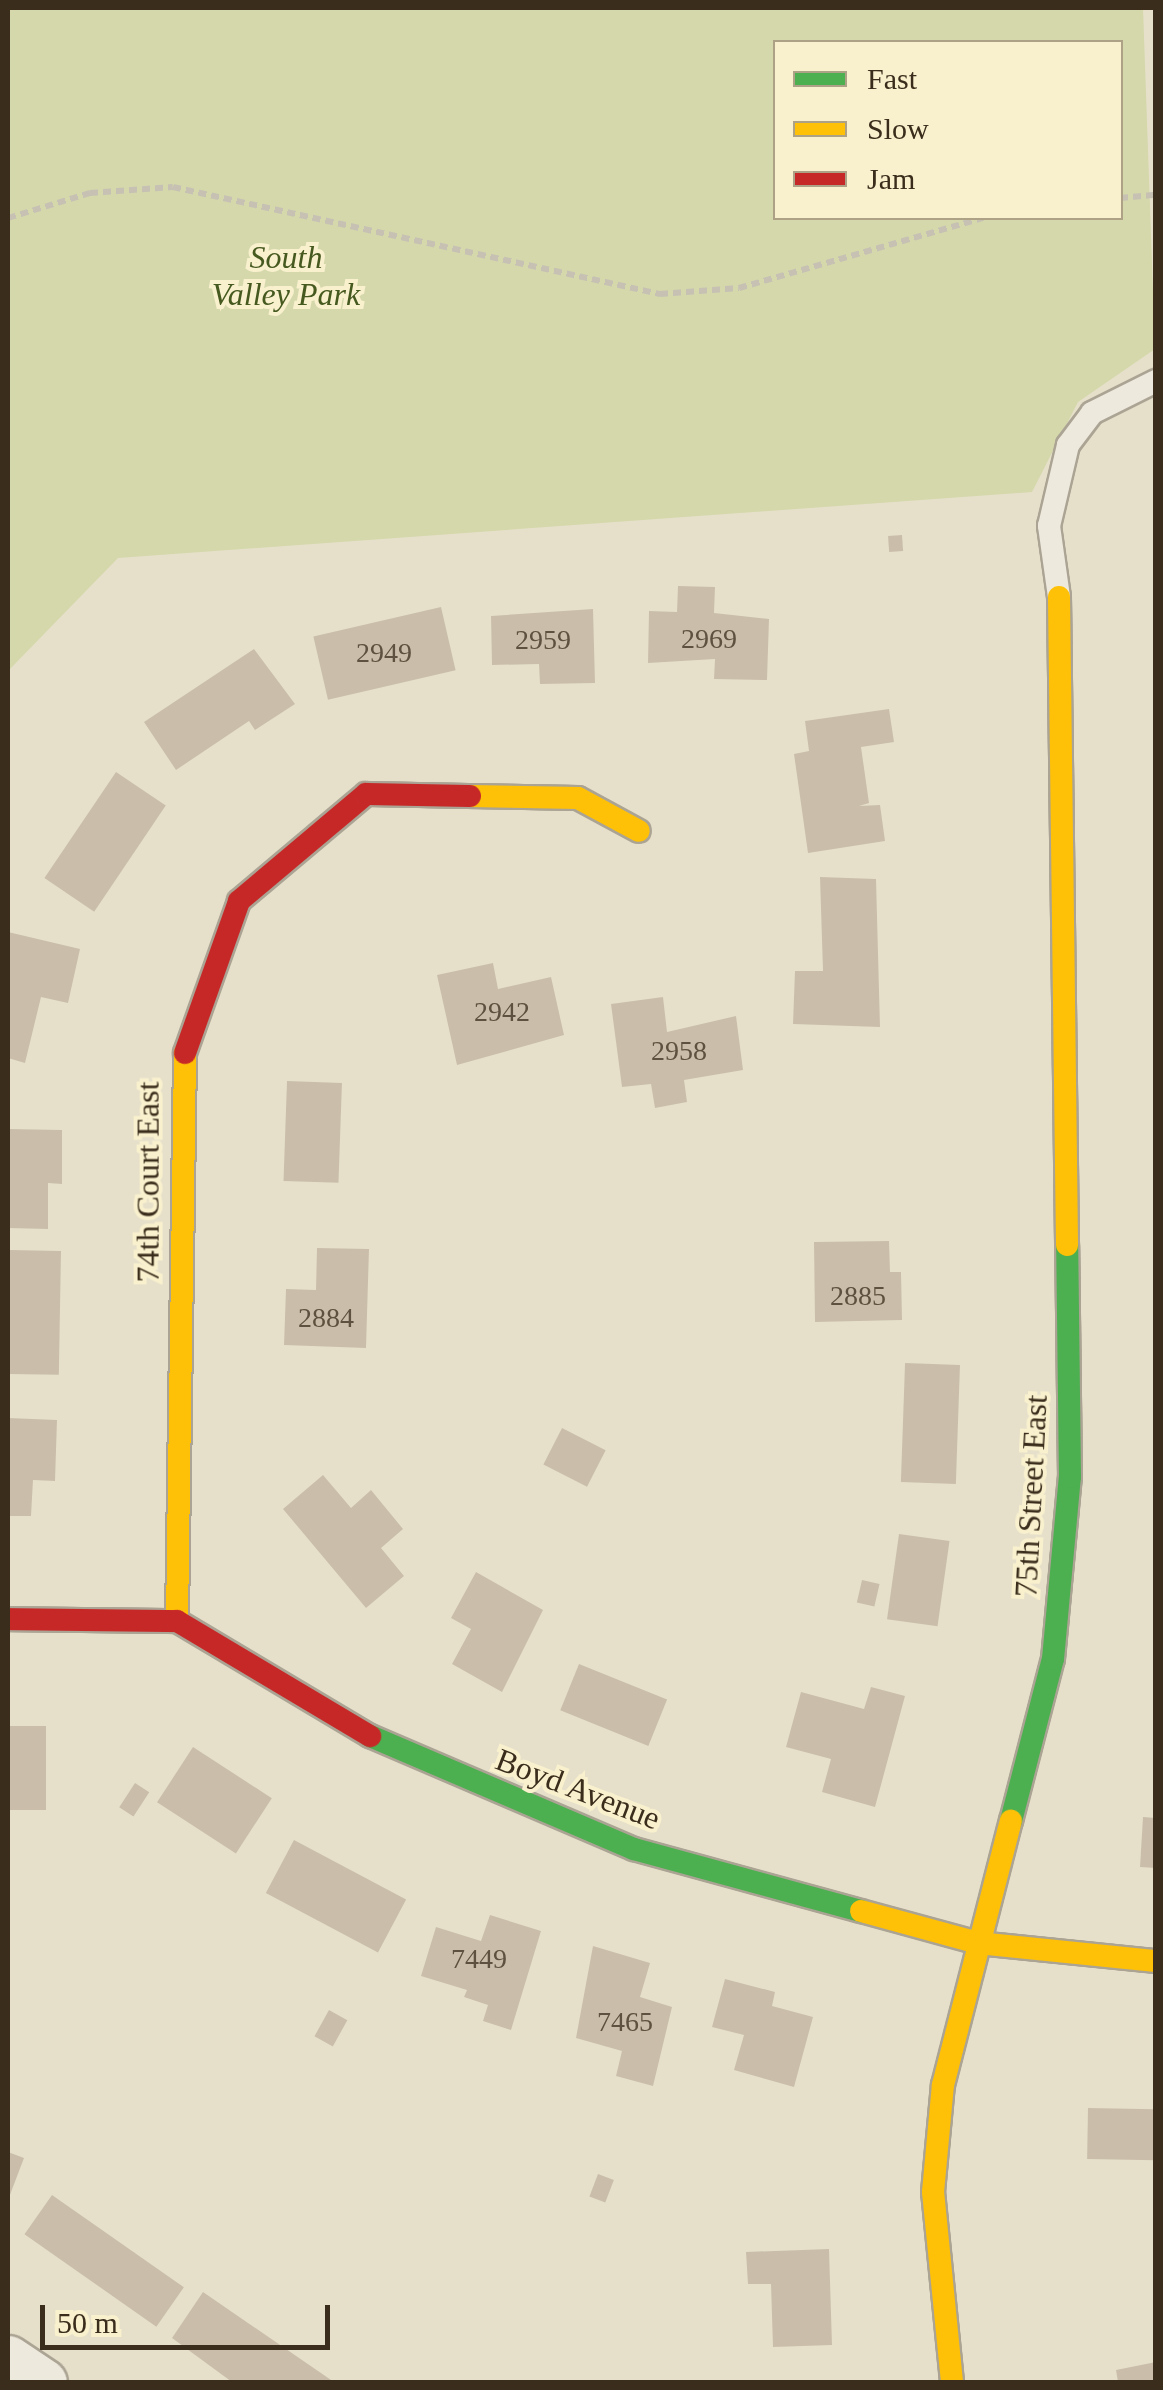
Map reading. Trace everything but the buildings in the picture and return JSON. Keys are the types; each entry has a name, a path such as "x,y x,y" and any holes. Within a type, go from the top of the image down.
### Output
{"street":[{"name":"75th Street East","path":"952,2382 933,2192 943,2084 1053,1659 1070,1477 1059,597"},
{"name":"74th Court East","path":"177,1620 181,1065 239,901 366,794 578,798 639,831"},
{"path":"8,1619 177,1620"},
{"name":"Boyd Avenue","path":"177,1620 394,1750 634,1850 978,1943 1156,1961"},
{"path":"8,2358 44,2382"}],"lane":[{"path":"1059,597 1049,526 1068,445 1092,414 1156,380"}],"path":[{"path":"8,218 90,194 173,188 660,294 738,288 976,220"},
{"path":"1123,198 1156,195"}],"green space":[{"name":"South Valley Park","path":"8,8 1143,8 1155,349 1078,402 1032,492 118,558 8,671"}],"traffic: fast":[{"path":"1011,1821 1053,1659 1070,1477 1067,1245"},
{"path":"370,1736 634,1849 861,1911"}],"traffic: slow":[{"path":"1059,597 1067,1245"},
{"path":"470,796 578,798 639,831"},
{"path":"177,1621 185,1053"},
{"path":"952,2382 933,2192 943,2085 1011,1821"},
{"path":"861,1911 978,1943 1156,1961"}],"traffic: jam":[{"path":"185,1053 239,901 366,794 470,796"},
{"path":"8,1619 177,1621 370,1736"}]}
